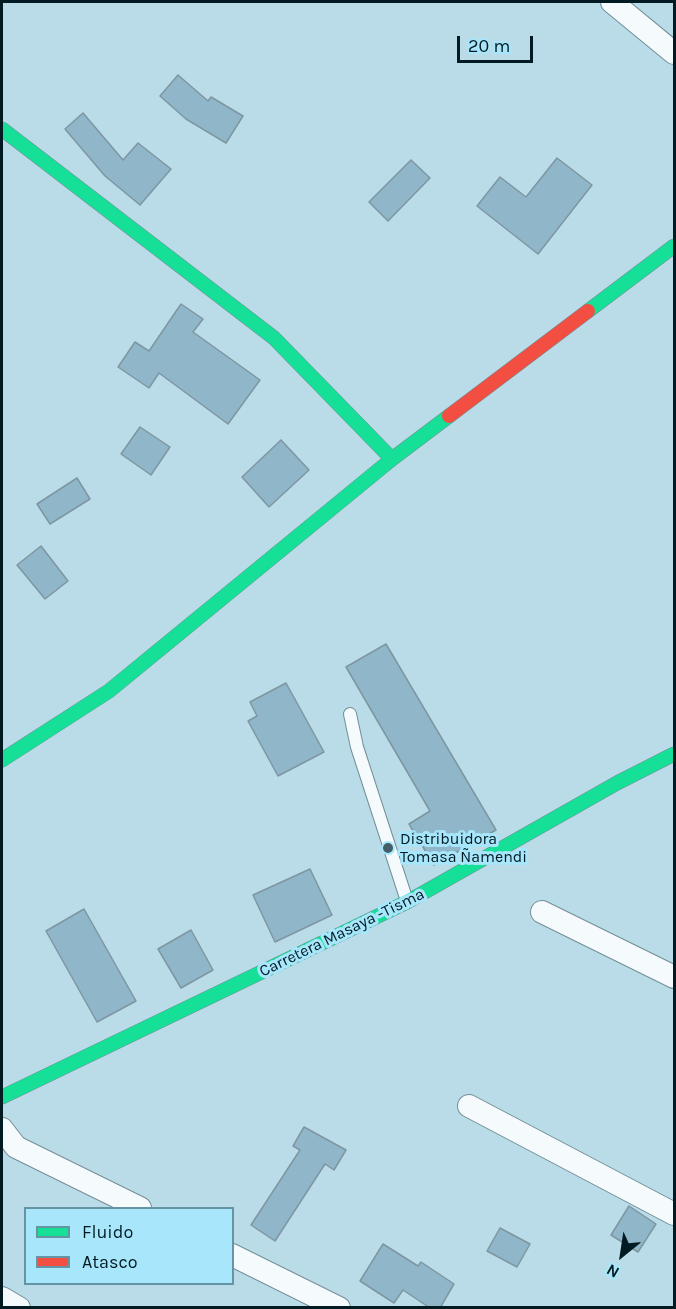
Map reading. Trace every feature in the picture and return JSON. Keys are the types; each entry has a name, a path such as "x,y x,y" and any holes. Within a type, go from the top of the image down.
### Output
{"street":[{"path":"612,2 675,53"},
{"path":"2,129 274,338 392,459"},
{"path":"2,760 109,691 392,459 675,246"},
{"name":"Carretera Masaya -Tisma","path":"2,1097 407,902 617,783 675,754"},
{"path":"542,912 675,977"},
{"path":"469,1106 675,1214"},
{"path":"2,1129 16,1147 136,1207"},
{"path":"234,1256 339,1308"},
{"path":"2,1298 19,1308"}],"lane":[{"path":"350,714 357,747 407,902"}],"building":[{"path":"178,75 208,101 211,97 243,116 226,143 186,119 160,96"},
{"path":"83,113 123,160 138,143 171,169 140,205 105,176 65,129"},
{"path":"557,158 592,185 538,254 477,206 500,177 526,197"},
{"path":"411,160 430,178 388,221 369,202"},
{"path":"181,304 203,319 193,332 260,380 228,424 159,373 149,388 118,367 135,342 149,351"},
{"path":"140,427 170,447 151,475 121,454"},
{"path":"281,440 309,470 269,507 242,477"},
{"path":"77,478 90,499 50,524 37,504"},
{"path":"41,546 68,581 45,599 17,565"},
{"path":"386,644 496,830 434,865 409,824 430,811 346,667"},
{"path":"286,683 324,752 278,776 248,721 257,716 250,702"},
{"path":"310,869 332,915 275,942 253,895"},
{"path":"84,909 136,1001 97,1022 46,931"},
{"path":"191,930 213,970 181,988 158,949"},
{"path":"304,1127 346,1150 334,1170 325,1164 275,1241 251,1225 300,1150 293,1146"},
{"path":"629,1206 656,1224 638,1252 611,1235"},
{"path":"500,1228 530,1244 517,1267 487,1251"},
{"path":"383,1244 418,1266 421,1262 454,1284 440,1308 430,1308 403,1290 394,1303 360,1281"}],"traffic: fast":[{"path":"2,129 274,338 392,459"},
{"path":"588,311 674,246"},
{"path":"2,760 109,691 392,459 449,416"},
{"path":"2,1097 407,902 617,783 674,754"}],"traffic: jam":[{"path":"449,416 588,311"}],"place":[{"name":"Distribuidora Tomasa Ñamendi","path":"388,848"}]}
